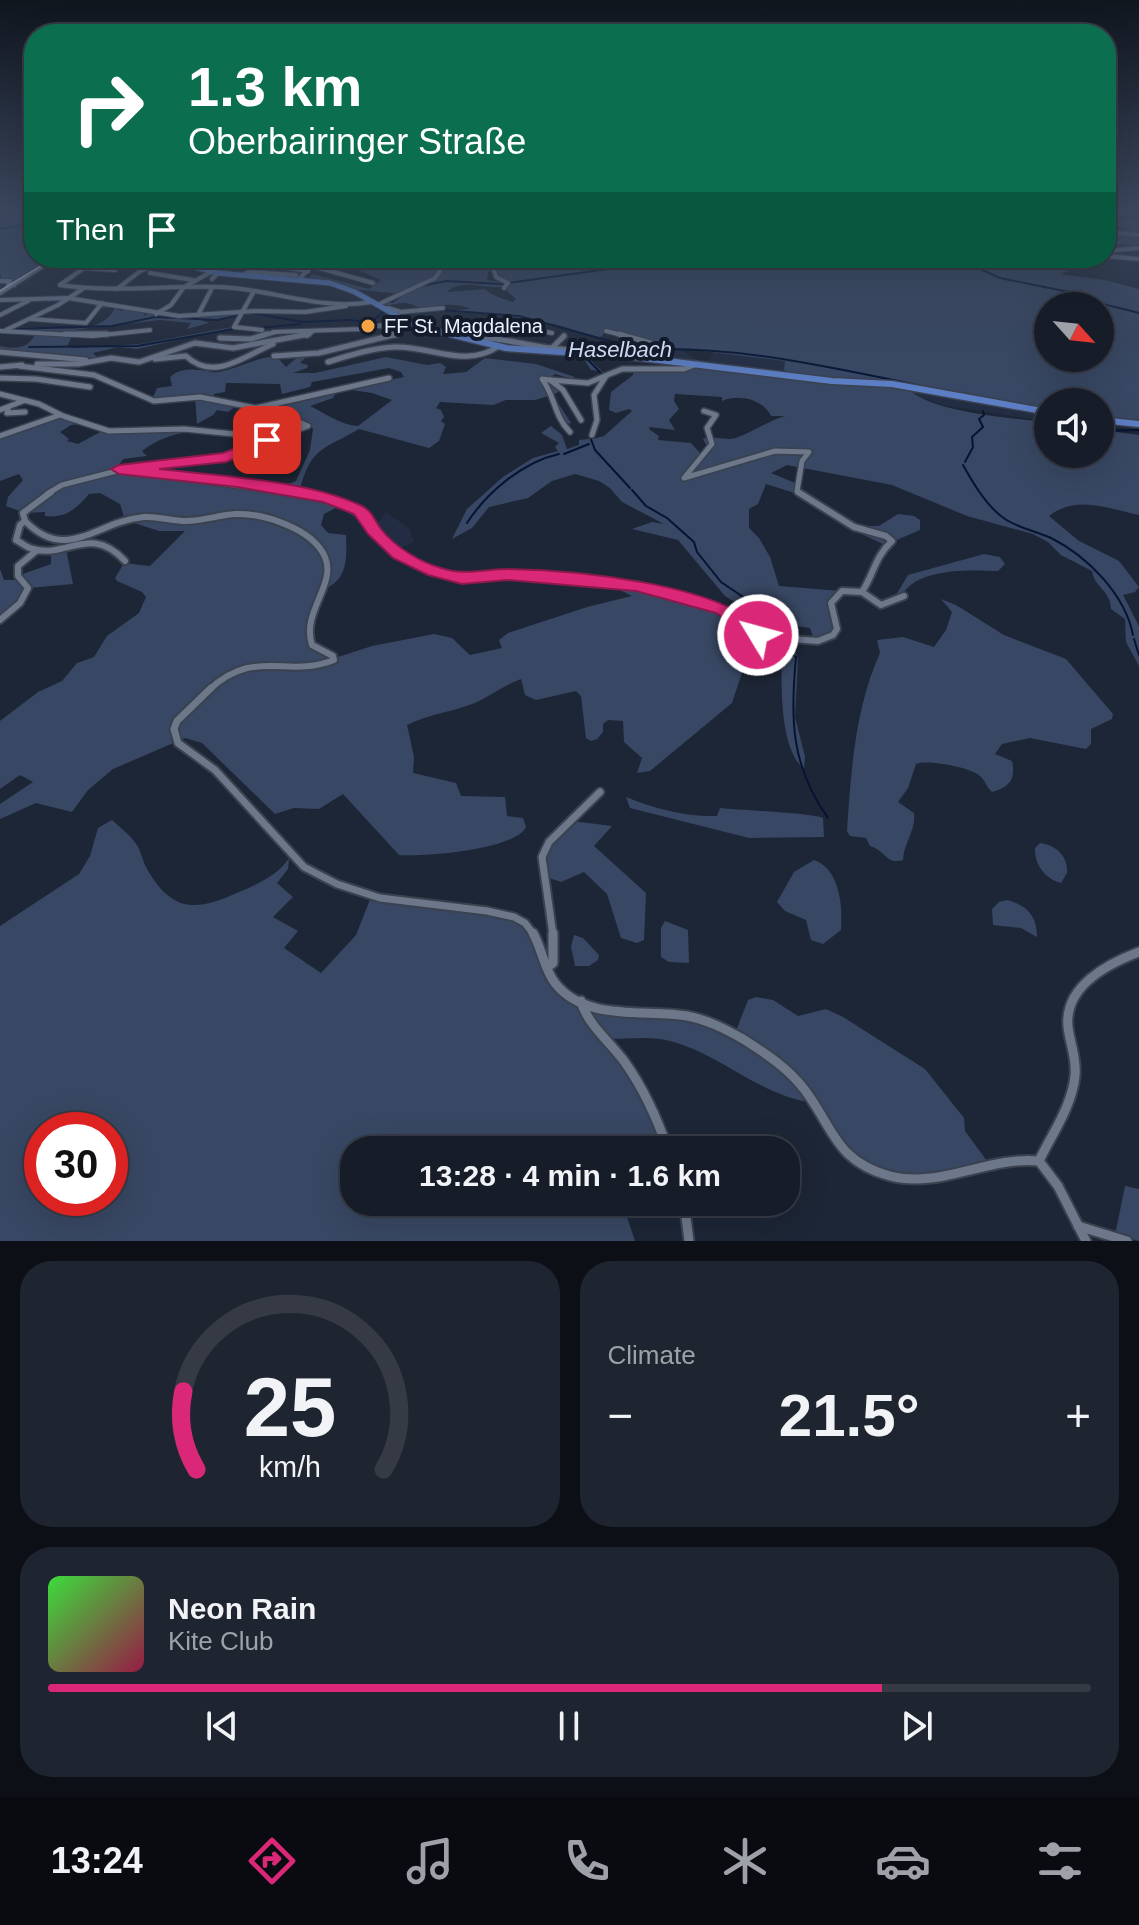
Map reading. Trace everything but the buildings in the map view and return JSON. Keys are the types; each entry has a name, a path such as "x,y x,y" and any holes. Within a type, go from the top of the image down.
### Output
{"main road":[{"path":"190,268 211,275 300,278 348,289 377,304 401,323 499,346 582,354 623,351 824,380 903,386 1034,409"},
{"path":"1114,421 1139,424"}],"street":[{"path":"0,293 40,268"},
{"path":"115,270 84,268 60,285 254,291 346,306 377,304 436,277 439,268"},
{"path":"117,289 146,268"},
{"path":"289,268 308,271"},
{"path":"249,272 300,278 310,268"},
{"path":"319,268 373,283"},
{"path":"495,268 496,277 506,284"},
{"path":"242,275 257,270"},
{"path":"150,273 193,280"},
{"path":"156,314 171,305 193,280 211,275"},
{"path":"0,281 10,281 8,284 14,285"},
{"path":"318,282 342,289"},
{"path":"5,330 69,299 84,288"},
{"path":"198,315 212,288"},
{"path":"254,291 235,328 262,330"},
{"path":"0,315 31,299"},
{"path":"0,300 69,299 127,305 156,314 198,315 298,313 332,306"},
{"path":"28,319 86,323 102,303"},
{"path":"377,304 393,310 443,308"},
{"path":"475,336 495,322 552,333"},
{"path":"220,338 258,338 274,332 383,327 401,323"},
{"path":"274,356 319,353 398,335 383,327"},
{"path":"5,330 97,336 150,330"},
{"path":"524,344 539,330"},
{"path":"139,362 195,343 233,348 308,336 313,331"},
{"path":"459,338 475,336 552,348 623,351 654,344 606,331"},
{"path":"552,348 564,336"},
{"path":"0,352 139,362 180,356 190,358 200,368 213,370 279,340"},
{"path":"328,362 388,347 424,348 470,358 487,355 499,346"},
{"path":"0,367 78,364 86,360"},
{"path":"570,432 557,421 552,409 551,391 542,379 588,383 627,369 684,369 697,364"},
{"path":"19,366 94,375 154,401 200,397 256,408 389,378"},
{"path":"592,435 597,420 594,395 605,382 605,377"},
{"path":"0,378 90,387"},
{"path":"550,380 563,390 581,420"},
{"path":"0,394 39,404 60,415 109,431 179,428 244,435 301,423 308,426 226,457 119,469 48,491 23,513 25,521 38,538 111,547 125,561"},
{"path":"0,410 23,401"},
{"path":"8,409 7,413 25,412"},
{"path":"704,411 716,415 707,428 712,444 684,478 775,451 809,452 802,461 797,491 854,527 892,539 891,544 877,557 872,577 862,592"},
{"path":"0,436 60,415"},
{"path":"119,469 237,483 327,498 359,511 399,555 434,572 462,579 507,575 637,585 722,609 758,635 768,637 814,641 829,638 837,629 831,607 834,598 842,591 862,592 881,605 904,596"},
{"path":"0,620 16,607 27,591 27,585 18,576 19,562 40,550 141,517 186,522 228,513 253,516 308,534 320,548 328,571 327,581 311,615 307,635 312,645 333,656 334,660 323,664 252,666 232,672 178,719 174,727 177,743 212,767 306,869 387,900 516,918 532,930 561,991 611,1012 696,1017 726,1029 798,1082 846,1157 885,1175 913,1181 1008,1159 1039,1161 1058,1186 1086,1241"},
{"path":"25,521 16,540 40,550"},
{"path":"547,967 553,963 555,949 542,857 549,842 600,792"},
{"path":"1039,1161 1074,1084 1076,1068 1068,1019 1073,1001 1103,967 1139,952"},
{"path":"581,1001 584,1012 638,1079 651,1102 663,1136"},
{"path":"686,1216 689,1241"},
{"path":"1078,1226 1127,1241"}],"shaded area":[{"path":"0,268 34,268 9,284 2,281"},
{"path":"354,268 1046,268 1068,271 1060,274 1105,280 1139,289 1139,423 1114,420 1114,388 1034,388 1034,408 889,381 827,380 798,376 784,370 785,361 663,348 625,352 622,348 655,344 634,335 606,331 600,338 536,321 442,311 471,309 458,305 383,305 401,294 352,289 309,278 313,274 369,289 381,280","holes":["495,270 497,277 509,283 506,290 516,299 513,302 485,289 447,292 460,285 506,286 507,283 487,280 488,272"]},
{"path":"103,304 124,306 117,309 121,311 130,307 144,312 144,316 148,313 170,317 238,314 229,319 201,320 209,323 187,329 191,323 160,320 64,331 8,330 96,325 107,318 115,307 101,308"},
{"path":"232,327 269,332 231,328 137,349 118,347 93,353 98,358 90,359 0,351 0,346 17,348 26,345 36,333 72,336 67,346 74,348 140,344"},
{"path":"679,349 696,359 708,361 714,352 786,361 788,373 625,352"},
{"path":"309,354 300,363 308,365 307,368 293,373 315,373 386,357 427,365 440,363 446,367 443,374 466,372 485,358 536,364 575,377 572,379 555,374 548,380 562,390 553,395 571,423 563,425 560,421 552,395 535,400 506,400 493,405 440,402 436,408 441,410 444,417 441,421 445,424 439,441 429,448 359,429 319,452 308,467 299,493 343,504 324,514 321,525 328,533 346,535 346,552 341,575 321,590 306,622 308,642 332,659 328,662 282,665 330,664 338,657 372,646 434,634 452,638 470,655 502,648 499,640 508,633 632,596 616,588 617,583 621,582 713,604 742,607 725,596 678,540 632,529 652,522 664,524 622,502 599,481 575,474 552,481 528,498 489,507 472,528 452,539 467,509 503,477 533,458 558,451 555,447 559,443 541,433 551,426 562,435 567,449 579,445 579,440 589,439 594,420 592,394 603,378 600,371 591,370 581,355 606,375 593,394 596,420 591,435 593,439 604,436 632,411 616,413 609,410 611,392 633,375 634,369 679,370 699,365 836,383 908,388 918,396 952,409 1034,420 1034,468 1114,468 1114,432 1139,435 1139,515 1082,504 1060,509 1049,516 1079,541 1119,561 1139,587 1135,592 1123,595 1139,626 1139,666 1126,642 1125,619 1111,609 1092,571 1061,555 1048,542 1033,534 967,516 892,485 787,465 771,473 795,483 794,489 801,495 766,484 758,504 749,509 749,528 770,557 779,586 840,591 830,602 836,629 828,637 814,640 810,628 772,622 772,638 795,652 798,659 795,717 805,757 804,769 796,760 786,733 782,658 760,644 748,654 732,703 650,771 637,773 642,758 624,742 623,721 608,720 603,724 603,732 591,741 586,738 581,696 576,691 536,700 525,695 521,679 475,703 407,725 414,757 413,773 456,783 461,796 505,797 507,816 523,818 526,827 518,835 488,846 428,855 399,855 343,794 319,809 294,808 275,814 202,743 185,738 113,769 88,790 72,812 36,803 0,819 0,804 33,782 20,775 0,789 0,721 38,692 62,681 77,663 94,657 107,636 139,613 146,597 115,578 124,563 150,566 185,531 159,531 125,520 120,504 100,493 89,494 76,507 59,516 45,516 45,512 25,513 6,506 8,497 23,480 19,474 0,481 0,437 59,417 81,424 71,425 60,432 69,439 67,441 78,444 102,431 201,431 162,439 142,451 147,456 123,459 116,469 109,472 149,473 257,488 291,483 296,481 310,450 313,429 287,416 282,410 283,403 337,391 333,398 310,406 339,421 358,426 392,400 345,389 404,377 401,372 389,368 312,382 310,387 282,394 280,384 226,383 225,392 214,394 214,399 236,406 228,412 217,410 197,424 195,397 152,400 157,388 172,386 170,377 180,371 217,372 269,357 277,357 286,367 300,355","holes":["675,394 722,397 722,401 743,398 757,402 771,416 785,416 736,438 703,439 707,446 700,453 691,443 658,440 659,436 650,430 649,427 675,430 669,420 679,409 674,401"]},
{"path":"908,388 1034,410 1034,420 942,405 914,395"},
{"path":"386,512 409,528 414,542 395,550 375,531 371,523 380,521"},
{"path":"898,514 920,520 920,530 885,545 851,529 879,526"},
{"path":"65,544 73,584 29,588 20,575 51,564 51,548"},
{"path":"984,554 1000,557 1005,564 998,571 932,575 920,579 902,595 896,595 908,575"},
{"path":"0,569 4,580 20,580 26,585 24,595 0,619"},
{"path":"941,599 1004,635 1066,659 1113,714 1112,719 1091,729 1091,744 1086,749 1030,738 1002,744 995,754 1012,761 1013,773 1007,785 992,792 980,776 968,770 939,763 916,764 908,788 898,802 914,813 903,860 897,861 870,846 866,838 850,836 847,831 860,718 880,653 877,640 903,637 934,647 946,630 952,612"},
{"path":"626,797 682,814 717,816 720,808 817,816 823,818 824,837 749,838 630,808"},
{"path":"112,820 136,844 147,869 166,894 176,901 198,905 253,886 273,874 289,858 288,869 277,883 293,897 273,917 298,931 284,948 321,973 356,935 371,897 402,905 510,918 526,927 547,973 628,1068 659,1136 340,1136 340,1216 627,1216 635,1241 0,1241 0,926 79,874 90,856 98,828"},
{"path":"572,821 612,826 594,846 646,893 644,940 637,943 621,938 607,894 584,872 561,882 546,877 548,853"},
{"path":"1040,843 1056,849 1063,857 1067,873 1061,883 1045,874 1039,865 1035,848"},
{"path":"814,860 829,872 840,900 841,930 823,944 811,940 806,920 785,911 777,902 794,872"},
{"path":"1007,900 1030,912 1037,937 1021,928 993,925 992,909 999,902"},
{"path":"665,921 688,930 689,963 669,962 661,957 661,928"},
{"path":"574,935 583,938 599,955 598,960 589,966 575,966 571,947"},
{"path":"756,997 773,1000 798,1016 826,1009 925,1069 964,1118 965,1131 987,1161 925,1176 897,1177 850,1157 816,1103 775,1092 680,1044 654,1038 610,1039 590,1016 588,1008 687,1017 734,1036 748,1000"},
{"path":"1125,1186 1139,1189 1139,1241 1115,1235"}],"waterway":[{"path":"422,286 446,281 501,284 615,268"},
{"path":"978,268 1000,278 1079,294 1139,313"},
{"path":"392,302 401,296"},
{"path":"441,310 519,316 628,346"},
{"path":"373,321 383,312"},
{"name":"Haselbach","path":"253,313 303,322 350,320 380,324"},
{"name":"Haselbach","path":"11,329 112,326 155,317 217,320 246,314"},
{"path":"240,330 300,324"},
{"name":"Haselbach","path":"387,325 459,339"},
{"path":"29,347 137,346 234,329"},
{"name":"Haselbach","path":"493,341 518,346"},
{"name":"Haselbach","path":"620,351 695,350 770,357 917,385"},
{"path":"584,356 604,376"},
{"path":"965,462 973,447 972,437 983,427 979,419 984,415 983,411"},
{"name":"Haselbach","path":"1114,431 1139,430"},
{"path":"592,431 589,434 595,450 630,488"},
{"path":"564,454 589,444"},
{"path":"467,523 485,500 507,480 532,464 559,454"},
{"path":"963,465 998,514 1016,525 1051,538 1091,566 1122,605 1133,635"},
{"path":"632,490 646,506 667,518 694,542 697,552 721,582 755,605 765,634"},
{"path":"1134,639 1139,655"},
{"path":"773,640 796,657 793,701 796,741 807,780 828,818"}],"tram line":[{"path":"0,291 38,268"}],"place":[{"name":"FF St. Magdalena","path":"368,326"}],"route":[{"path":"267,440 226,457 119,469 206,482 237,483 327,498 359,511 399,555 434,572 462,579 507,575 637,585 722,609 758,635"}]}
